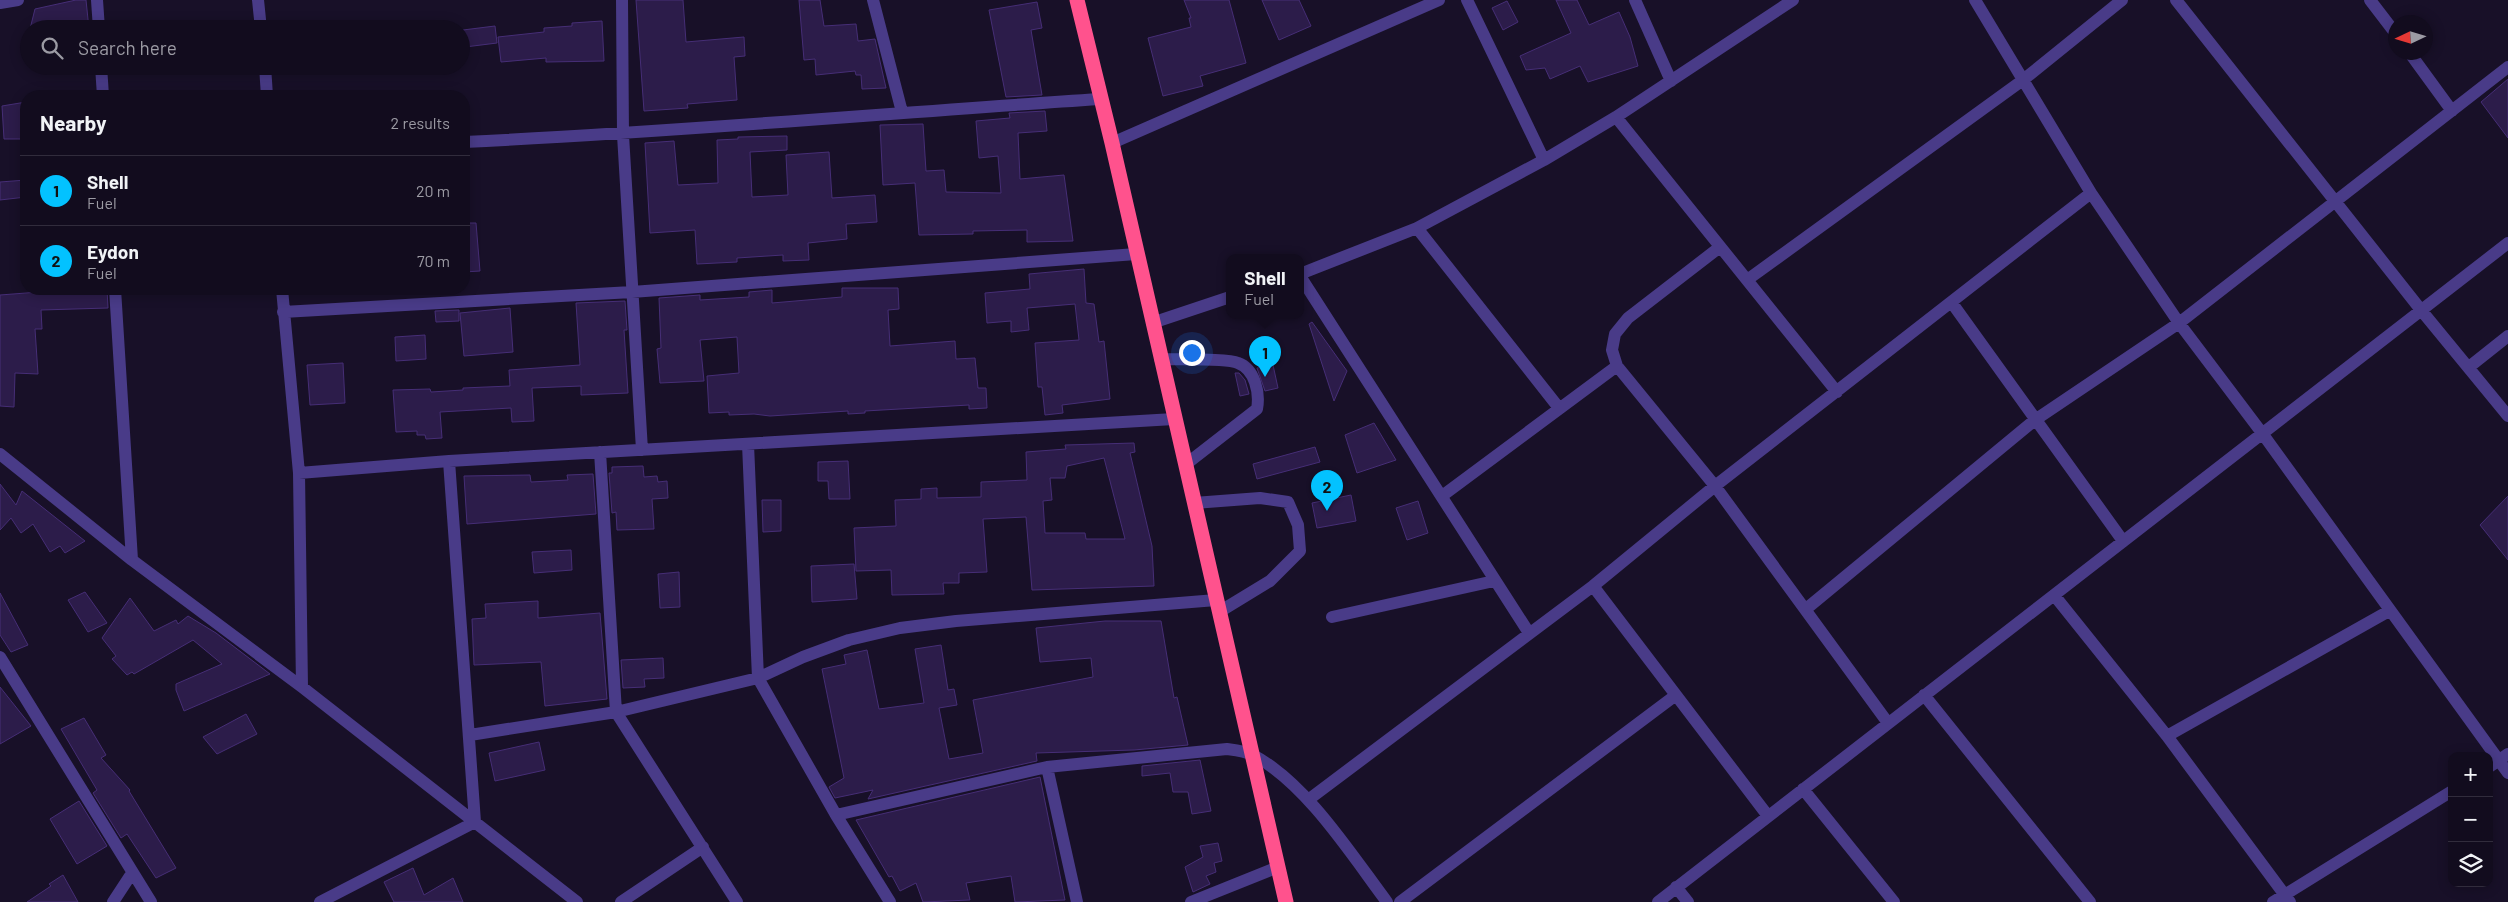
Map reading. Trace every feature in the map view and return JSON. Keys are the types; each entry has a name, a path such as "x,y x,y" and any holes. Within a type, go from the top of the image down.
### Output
{"highway":[{"path":"1077,0 1112,143 1286,902"}],"street":[{"path":"0,4 18,0"},
{"path":"97,0 98,20"},
{"path":"258,0 260,20"},
{"path":"622,0 623,135 642,450"},
{"path":"873,0 902,112"},
{"path":"1112,143 1439,0"},
{"path":"1467,0 1544,160"},
{"path":"1635,0 1671,80"},
{"path":"1304,273 1417,228 1544,160 1616,117 1793,0"},
{"path":"1974,0 2091,193 2178,323 2262,433 2508,773"},
{"path":"1747,280 2023,80 2122,0"},
{"path":"2176,0 2421,310 2508,416"},
{"path":"2370,0 2388,24"},
{"path":"2415,60 2452,111"},
{"path":"1806,609 2035,420 2178,323 2508,67"},
{"path":"102,75 103,90"},
{"path":"265,75 266,90"},
{"path":"470,142 623,135 902,112 1100,99"},
{"path":"1616,117 1837,392"},
{"path":"1308,800 1529,632 1593,586 1714,486 1952,303 2091,193"},
{"path":"1417,228 1559,408"},
{"path":"1658,902 2508,243"},
{"path":"1720,247 1628,318 1615,334 1612,350 1617,366 1714,486 1888,723"},
{"path":"283,312 632,292 1136,254"},
{"path":"1304,281 1442,496 1494,581 1529,632"},
{"path":"115,295 132,560"},
{"path":"282,295 300,473 302,687"},
{"path":"1152,323 1226,298"},
{"path":"1952,303 2124,541"},
{"path":"2469,367 2508,336"},
{"path":"1160,359 1236,362 1248,368 1260,395 1257,409 1185,466"},
{"path":"1442,496 1617,366"},
{"path":"300,473 449,461 1174,419"},
{"path":"748,444 758,678 836,815 890,902"},
{"path":"600,452 616,712 737,902"},
{"path":"0,454 132,560 302,687 577,902"},
{"path":"449,461 475,822"},
{"path":"470,735 616,712 758,678 803,657 849,640 900,628 956,621 1217,606 1270,581 1300,551 1298,525 1288,502 1260,498 1194,503"},
{"path":"1332,617 1494,581"},
{"path":"1593,586 1768,816"},
{"path":"2054,595 2167,736 2287,898"},
{"path":"2167,736 2389,611"},
{"path":"0,656 151,902"},
{"path":"1400,902 1676,695"},
{"path":"1924,696 2090,902"},
{"path":"836,815 1047,767 1227,749 1251,754 1284,776 1308,800 1387,902"},
{"path":"1047,767 1078,902"},
{"path":"1803,789 1894,902"},
{"path":"2273,902 2287,898 2448,794"},
{"path":"320,902 475,822"},
{"path":"621,902 703,847"},
{"path":"1191,902 1278,867"},
{"path":"113,902 132,873"},
{"path":"1676,887 1688,902"}],"building":[{"path":"76,0 86,0 88,20 32,20 35,9"},
{"path":"636,0 683,0 686,42 744,37 745,56 734,57 737,100 687,104 688,108 644,111"},
{"path":"799,0 820,0 824,26 856,24 858,41 875,39 886,88 862,89 861,75 856,75 855,71 816,75 815,59 804,60"},
{"path":"1184,0 1229,0 1246,63 1200,76 1203,86 1163,96 1148,38 1191,27 1189,18 1191,18"},
{"path":"1262,0 1299,0 1311,26 1279,40"},
{"path":"1556,0 1577,0 1589,25 1619,12 1630,37 1638,66 1588,82 1580,66 1550,79 1545,68 1526,70 1520,56 1571,33"},
{"path":"1507,1 1518,22 1503,30 1492,8"},
{"path":"1037,2 1042,28 1031,30 1042,95 1006,97 989,10"},
{"path":"602,21 604,61 546,62 546,58 501,62 498,37 544,32 544,28 572,26 572,23"},
{"path":"495,26 497,43 470,46 470,29"},
{"path":"2508,79 2508,138 2481,102"},
{"path":"20,103 20,139 4,139 2,106"},
{"path":"1045,111 1047,131 1018,133 1020,179 1064,175 1073,241 1027,242 1027,230 919,235 915,183 883,185 880,125 923,124 926,171 944,170 946,192 1001,193 998,156 979,158 976,121 1010,118 1009,113"},
{"path":"787,136 787,150 750,152 752,197 788,195 786,155 829,152 832,198 875,195 877,222 846,224 847,239 808,243 809,260 783,261 783,255 737,258 737,262 697,264 695,230 650,233 645,143 674,141 678,185 718,183 717,140 738,139 738,137"},
{"path":"20,180 20,198 0,200 0,182"},
{"path":"470,223 476,223 480,271 470,272"},
{"path":"1084,269 1086,303 1094,304 1099,342 1104,341 1110,399 1062,405 1063,413 1045,415 1042,387 1038,387 1035,343 1079,340 1075,304 1027,308 1029,330 1011,332 1011,321 987,323 985,293 1030,289 1029,274"},
{"path":"842,288 898,288 899,309 888,310 890,346 955,341 956,359 975,358 978,388 986,388 987,408 969,409 969,405 865,411 865,413 848,414 848,411 770,416 754,414 729,415 729,412 709,413 707,376 739,373 737,337 700,340 704,381 660,383 657,349 661,348 659,298 700,295 700,300 749,297 749,292 772,290 772,303 842,297"},
{"path":"20,293 20,295 107,295 108,308 41,310 42,329 35,329 38,374 15,373 14,407 0,406 0,295"},
{"path":"625,301 627,330 624,330 628,393 581,395 581,386 532,388 534,421 512,422 511,408 440,412 442,438 426,439 425,435 417,435 417,431 396,432 393,390 430,389 431,392 463,390 463,388 510,386 509,370 580,365 576,303"},
{"path":"510,308 513,352 464,356 460,313"},
{"path":"459,310 459,321 436,322 435,311"},
{"path":"1312,322 1347,371 1334,401 1309,324"},
{"path":"425,335 426,359 396,361 395,337"},
{"path":"343,363 345,403 310,405 307,365"},
{"path":"1273,365 1278,388 1265,391 1257,368"},
{"path":"1235,373 1239,373 1245,380 1249,394 1240,396"},
{"path":"1374,423 1396,460 1357,473 1345,435"},
{"path":"1134,443 1135,452 1130,453 1152,546 1154,586 1032,590 1026,517 983,519 987,572 959,573 959,583 943,583 944,594 892,595 891,570 856,571 854,528 896,526 895,500 921,499 921,489 937,488 937,498 981,497 981,482 1027,480 1026,452 1066,449 1065,445","holes":["1104,458 1125,539 1086,539 1085,533 1045,533 1043,501 1052,500 1050,478 1065,478 1067,466"]},
{"path":"1315,447 1320,462 1257,479 1253,464"},
{"path":"848,461 850,499 829,499 828,481 818,481 818,462"},
{"path":"643,466 644,477 657,476 658,482 667,481 668,498 652,499 654,529 617,530 616,512 612,513 609,473 612,473 612,467"},
{"path":"593,474 596,514 467,524 464,476 530,475 531,482 568,480 567,475"},
{"path":"0,484 16,505 22,491 85,541 65,553 60,546 50,552 33,524 21,533 11,518 0,530"},
{"path":"1351,495 1356,521 1317,528 1312,503"},
{"path":"2508,496 2508,560 2480,525"},
{"path":"762,500 781,500 781,531 763,532"},
{"path":"1418,501 1428,533 1407,540 1396,508"},
{"path":"571,550 572,570 534,573 532,552"},
{"path":"854,564 857,599 812,602 811,566"},
{"path":"679,572 680,607 660,608 658,574"},
{"path":"85,592 107,623 88,632 68,600"},
{"path":"0,593 28,645 11,652 0,635"},
{"path":"130,598 154,631 176,620 178,624 188,616 216,633 270,674 184,711 176,690 176,684 222,664 193,640 134,674 132,672 127,675 112,659 116,656 102,638"},
{"path":"538,601 538,618 600,613 607,699 545,706 541,662 474,665 472,619 486,618 485,604"},
{"path":"1105,621 1161,621 1174,698 1177,697 1188,745 1134,750 1036,753 1037,761 868,799 873,790 835,798 829,787 844,778 822,669 846,664 844,655 867,650 879,709 924,703 915,649 941,645 948,690 954,689 957,705 939,708 949,759 983,753 973,700 1093,677 1091,658 1040,662 1036,628"},
{"path":"663,658 664,678 644,679 645,687 623,688 621,660"},
{"path":"0,687 31,726 0,744"},
{"path":"246,714 257,734 217,754 203,737"},
{"path":"84,718 106,755 101,758 130,790 176,868 156,878 127,834 121,838 93,793 97,790 61,729"},
{"path":"539,742 545,770 495,781 489,753"},
{"path":"1200,760 1211,811 1192,814 1188,792 1173,792 1170,773 1142,776 1142,766"},
{"path":"1040,777 1065,900 1015,902 1011,876 966,883 970,900 923,902 916,883 900,891 892,876 889,877 856,820"},
{"path":"79,801 107,846 77,864 50,819"},
{"path":"1218,843 1222,861 1214,863 1216,872 1206,876 1210,884 1193,892 1185,867 1203,857 1200,846"},
{"path":"413,868 424,895 453,878 463,902 394,902 384,882"},
{"path":"63,875 78,902 27,902 51,886 49,884"}],"place":[{"name":"Shell","path":"1265,377"},
{"name":"Eydon","path":"1327,511"}]}
